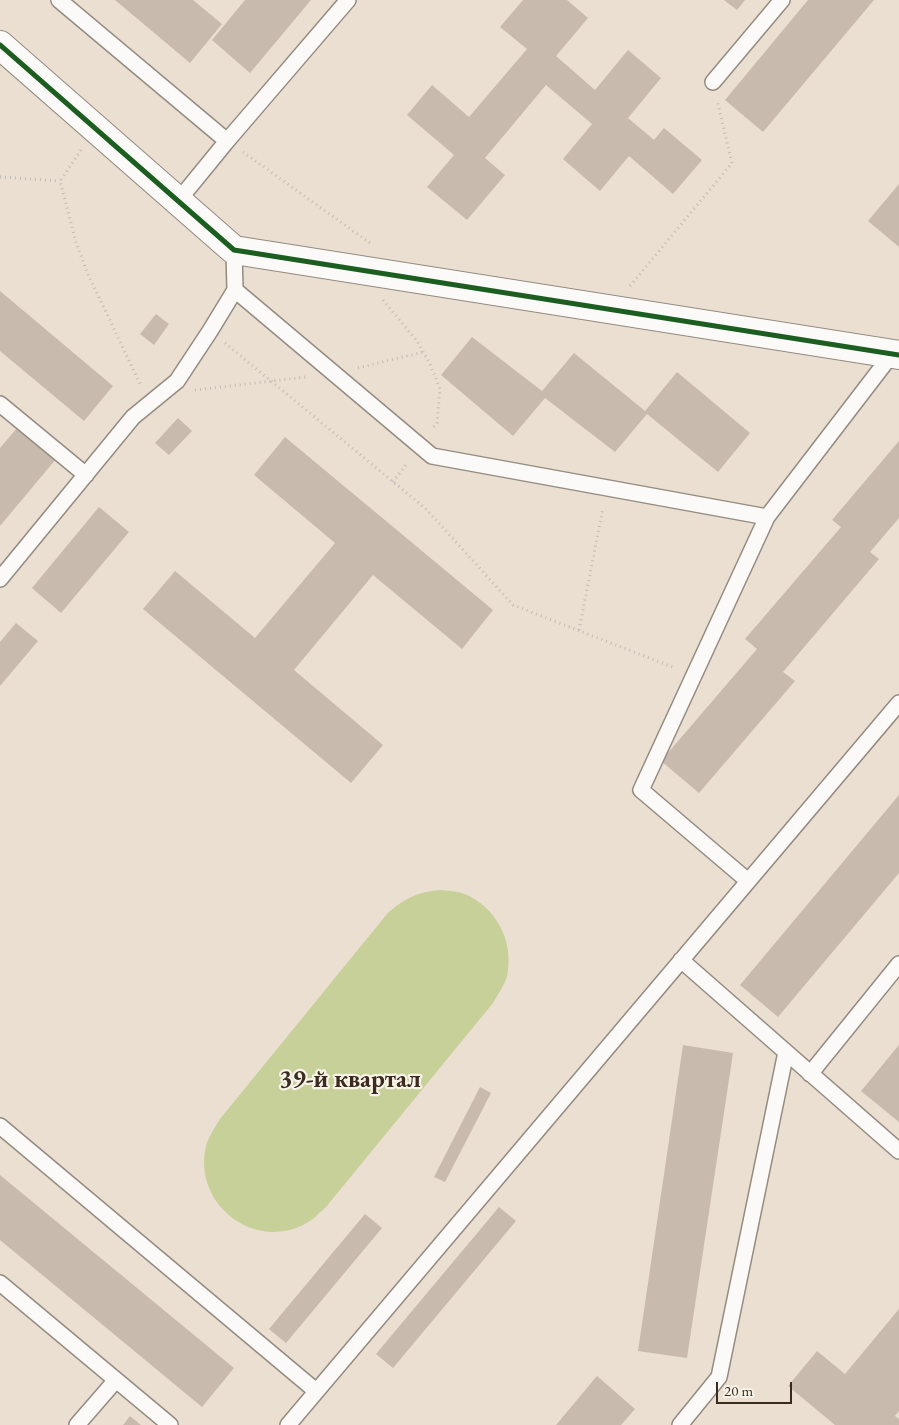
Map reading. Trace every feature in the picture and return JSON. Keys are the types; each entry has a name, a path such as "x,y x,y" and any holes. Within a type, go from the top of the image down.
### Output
{"street":[{"path":"0,45 234,250 896,355"}],"lane":[{"path":"59,0 226,141"},
{"path":"178,201 226,141 348,0"},
{"path":"713,82 782,0"},
{"path":"0,579 134,418 177,381 235,290 234,250"},
{"path":"235,290 432,456 767,517"},
{"path":"748,881 641,790 767,517 896,355"},
{"path":"0,404 86,475"},
{"path":"288,1425 899,703"},
{"path":"682,960 899,1150"},
{"path":"810,1074 899,964"},
{"path":"680,1425 719,1377 786,1052"},
{"path":"0,1126 316,1391"},
{"path":"0,1282 170,1425"},
{"path":"77,1425 116,1380"}],"path":[{"path":"610,310 732,163 713,82"},
{"path":"96,129 60,181 76,242 87,272 150,404"},
{"path":"0,177 60,181"},
{"path":"210,331 426,509 513,605 694,675"},
{"path":"177,381 192,390 272,382 335,374 423,352"},
{"path":"579,630 607,488"}],"green space":[{"path":"453,891 471,897 481,903 497,920 506,941 509,964 507,976 501,990 493,1003 326,1207 305,1224 281,1231 262,1231 245,1225 229,1215 217,1202 208,1185 204,1166 206,1146 214,1128 387,914 412,897 425,892"}],"building":[{"path":"115,0 193,0 222,24 190,63"},
{"path":"245,0 311,0 250,73 212,40"},
{"path":"523,0 567,0 588,18 556,56 595,90 628,50 661,78 628,118 654,140 664,128 702,160 673,194 629,156 600,191 563,159 592,124 546,85 485,158 505,175 467,220 427,187 454,155 407,115 432,85 469,117 527,49 500,27"},
{"path":"724,0 745,0 737,10"},
{"path":"808,0 874,0 763,132 725,100"},
{"path":"899,184 899,247 868,221"},
{"path":"0,291 113,386 84,421 0,351"},
{"path":"156,314 169,324 154,345 140,334"},
{"path":"472,337 542,391 574,353 645,411 677,372 750,433 718,472 647,414 615,452 545,398 513,436 441,375"},
{"path":"178,418 192,431 169,455 155,443"},
{"path":"18,427 56,459 0,526 0,448"},
{"path":"285,437 493,610 462,649 373,575 294,670 383,745 351,783 143,609 175,571 255,638 335,543 254,475"},
{"path":"899,441 899,518 870,552 879,559 783,672 795,681 699,793 661,761 757,649 745,639 841,527 832,520"},
{"path":"99,507 129,532 61,613 32,588"},
{"path":"16,623 38,641 0,686 0,642"},
{"path":"899,795 899,873 778,1017 740,985"},
{"path":"683,1045 733,1053 687,1358 638,1351"},
{"path":"899,1045 899,1122 861,1091"},
{"path":"480,1087 491,1093 445,1182 434,1177"},
{"path":"0,1175 234,1368 202,1407 0,1240"},
{"path":"499,1207 516,1221 393,1368 376,1354"},
{"path":"365,1214 382,1228 286,1343 269,1329"},
{"path":"899,1309 899,1411 895,1416 899,1419 899,1425 835,1425 788,1386 817,1351 845,1374"},
{"path":"597,1376 635,1409 621,1425 556,1425"},
{"path":"130,1416 141,1425 123,1425"}],"cycle path":[{"path":"0,45 234,250 899,355"}],"district":[{"name":"39-й квартал","path":"350,1080"}]}
